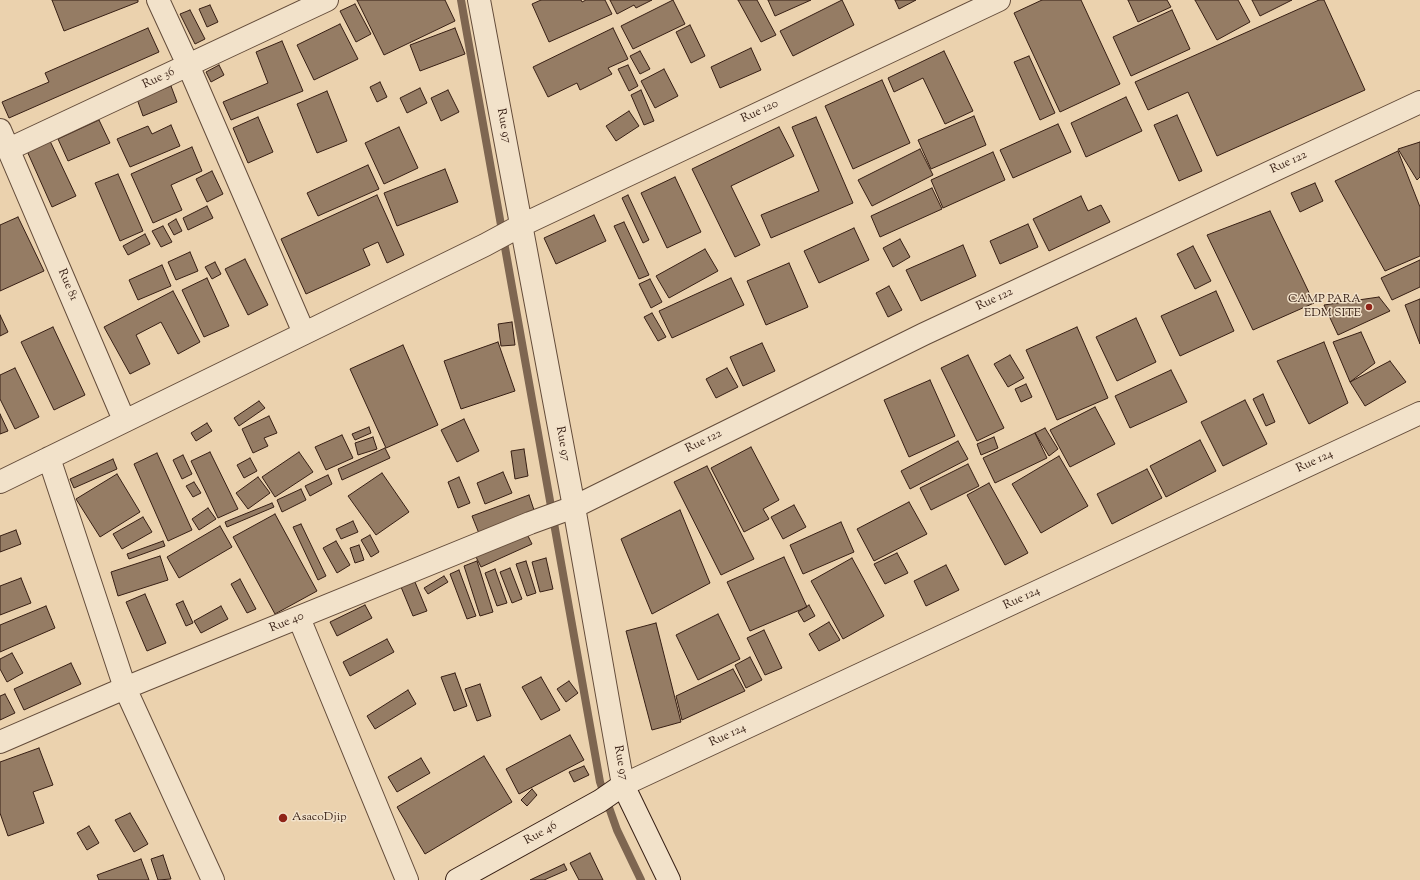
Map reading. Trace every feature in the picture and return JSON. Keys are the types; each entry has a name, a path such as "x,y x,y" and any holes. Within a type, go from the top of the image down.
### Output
{"street":[{"path":"158,0 188,65 304,333"},
{"name":"Rue 36","path":"4,140 188,65 327,0"},
{"name":"Rue 97","path":"479,0 574,507 623,785 669,880"},
{"name":"Rue 120","path":"0,482 124,420 485,245 522,225 999,0"},
{"name":"Rue 122","path":"574,507 924,334 1420,102"},
{"name":"Rue 81","path":"4,140 124,420"},
{"name":"Rue 124","path":"623,785 1420,414"},
{"path":"49,458 125,688 213,880"},
{"name":"Rue 40","path":"0,742 125,688 530,523 574,507"},
{"path":"299,618 407,880"},
{"name":"Rue 46","path":"457,880 600,801 623,785"}],"building":[{"path":"52,0 138,0 138,2 64,31"},
{"path":"357,0 445,0 455,21 384,55"},
{"path":"541,0 581,0 582,2 586,0 605,0 612,14 549,42 532,4"},
{"path":"610,0 652,0 636,8 634,5 617,14"},
{"path":"673,0 685,24 633,49 621,26"},
{"path":"738,0 757,0 776,35 761,42"},
{"path":"768,0 811,0 775,16"},
{"path":"842,0 854,25 793,56 780,31"},
{"path":"895,0 916,0 899,9"},
{"path":"1042,0 1081,0 1120,84 1060,112 1014,13"},
{"path":"1128,0 1167,0 1171,7 1138,22"},
{"path":"1195,0 1238,0 1250,22 1217,40"},
{"path":"1252,0 1292,0 1260,16"},
{"path":"1319,0 1324,0 1365,90 1217,156 1188,92 1148,110 1135,82"},
{"path":"355,4 371,34 356,42 340,11"},
{"path":"210,5 218,22 207,27 199,9"},
{"path":"190,10 205,39 195,44 180,14"},
{"path":"1172,10 1190,49 1131,76 1113,37"},
{"path":"340,24 358,59 314,80 297,45"},
{"path":"690,25 705,56 691,63 676,32"},
{"path":"148,28 159,52 9,118 2,102 49,82 45,73"},
{"path":"455,28 465,54 420,71 410,45"},
{"path":"613,28 628,59 608,68 612,74 580,90 577,83 548,97 533,67"},
{"path":"282,41 303,91 231,120 223,102 268,83 256,52"},
{"path":"751,48 761,70 720,88 711,67"},
{"path":"640,51 650,69 640,74 630,56"},
{"path":"944,51 973,111 945,124 923,78 894,92 888,78"},
{"path":"1029,56 1055,113 1040,120 1014,62"},
{"path":"219,65 224,75 211,82 206,72"},
{"path":"628,65 638,86 629,91 618,69"},
{"path":"664,69 678,96 655,108 641,81"},
{"path":"882,80 910,143 853,169 825,106"},
{"path":"380,82 387,97 377,102 370,87"},
{"path":"171,86 177,102 143,116 137,99"},
{"path":"420,88 427,103 407,113 400,98"},
{"path":"448,90 459,112 441,121 431,98"},
{"path":"641,90 654,121 644,125 631,95"},
{"path":"327,91 347,141 317,153 297,104"},
{"path":"1126,97 1142,131 1086,157 1071,123"},
{"path":"629,111 639,126 616,141 606,126"},
{"path":"1177,115 1202,171 1179,181 1154,125"},
{"path":"974,116 986,145 931,169 918,140"},
{"path":"258,117 273,152 248,163 233,128"},
{"path":"816,117 853,203 771,238 761,215 819,191 792,127"},
{"path":"99,120 110,143 68,161 58,139"},
{"path":"1058,124 1071,152 1013,178 1000,150"},
{"path":"171,125 180,146 130,167 117,139 148,126 152,134"},
{"path":"399,127 418,168 384,184 365,143"},
{"path":"779,127 794,156 731,186 760,245 735,257 692,169"},
{"path":"50,141 76,196 52,207 27,151"},
{"path":"1420,142 1420,177 1417,180 1398,149"},
{"path":"192,147 202,171 171,185 182,210 153,223 131,174"},
{"path":"920,149 933,175 872,206 858,180"},
{"path":"1398,151 1420,207 1420,256 1385,271 1335,181"},
{"path":"993,152 1005,180 943,208 931,180"},
{"path":"368,165 379,189 318,216 307,193"},
{"path":"445,169 458,202 397,226 384,193"},
{"path":"212,171 223,194 207,202 196,179"},
{"path":"118,174 143,231 120,241 95,183"},
{"path":"675,177 701,232 667,248 641,193"},
{"path":"1315,183 1323,201 1300,212 1291,193"},
{"path":"932,188 942,209 880,237 871,216"},
{"path":"377,195 404,255 387,263 378,242 363,249 370,265 306,294 281,239"},
{"path":"628,195 649,240 643,243 622,198"},
{"path":"1081,196 1088,211 1101,205 1110,222 1049,251 1033,219"},
{"path":"207,206 213,218 188,230 183,218"},
{"path":"1270,211 1314,303 1253,330 1207,235"},
{"path":"594,215 606,241 556,264 544,238"},
{"path":"18,217 44,271 0,291 0,225"},
{"path":"176,219 182,231 174,235 168,224"},
{"path":"624,222 649,275 639,279 614,226"},
{"path":"1028,224 1038,247 1000,264 990,241"},
{"path":"163,226 172,242 161,247 152,231"},
{"path":"854,228 869,260 819,283 804,251"},
{"path":"145,234 150,244 128,255 123,246"},
{"path":"900,239 910,257 893,267 883,248"},
{"path":"963,245 976,276 921,301 906,270"},
{"path":"1193,246 1211,281 1195,289 1177,254"},
{"path":"705,249 718,271 669,298 656,276"},
{"path":"190,252 198,271 176,280 168,262"},
{"path":"245,259 268,305 248,315 225,269"},
{"path":"1420,260 1420,287 1392,300 1381,278"},
{"path":"215,262 221,274 212,279 205,267"},
{"path":"789,263 808,307 766,325 747,281"},
{"path":"162,265 171,286 138,300 129,280"},
{"path":"207,278 229,326 204,337 182,290"},
{"path":"731,278 744,305 672,338 659,311"},
{"path":"650,279 662,302 651,308 639,284"},
{"path":"889,286 902,310 888,317 876,293"},
{"path":"173,291 200,342 178,354 161,322 136,335 150,364 130,374 104,327"},
{"path":"1216,291 1234,331 1180,356 1161,316"},
{"path":"1379,297 1390,311 1338,335 1324,305"},
{"path":"1420,299 1420,344 1405,305"},
{"path":"652,313 666,337 658,341 644,317"},
{"path":"0,315 8,332 0,336"},
{"path":"1136,318 1156,362 1117,381 1096,337"},
{"path":"512,322 515,345 501,346 498,324"},
{"path":"53,327 85,395 54,410 21,342"},
{"path":"1077,327 1108,398 1057,420 1026,350"},
{"path":"1361,332 1375,363 1350,382 1333,342"},
{"path":"498,342 515,391 461,409 444,361"},
{"path":"1324,342 1348,403 1309,424 1277,361"},
{"path":"762,343 775,371 743,386 730,357"},
{"path":"403,345 438,425 386,448 350,369"},
{"path":"968,355 1004,428 977,441 941,368"},
{"path":"1010,355 1024,378 1008,387 994,364"},
{"path":"1390,361 1406,382 1365,406 1350,382"},
{"path":"15,368 39,417 15,429 0,399 0,375"},
{"path":"727,368 738,387 716,398 706,379"},
{"path":"1171,370 1187,402 1130,428 1115,396"},
{"path":"930,380 955,436 909,457 884,400"},
{"path":"1026,384 1032,397 1021,402 1015,389"},
{"path":"1263,394 1275,422 1266,426 1253,399"},
{"path":"1245,400 1267,444 1223,466 1201,422"},
{"path":"259,401 265,408 239,426 234,418"},
{"path":"1095,407 1115,444 1070,467 1050,430"},
{"path":"0,414 8,431 0,434"},
{"path":"269,416 277,433 264,438 268,446 253,453 242,429"},
{"path":"464,419 479,451 457,462 441,430"},
{"path":"207,423 212,431 196,441 191,433"},
{"path":"369,427 371,433 355,440 352,434"},
{"path":"1045,428 1058,449 1049,456 1035,433"},
{"path":"1035,433 1047,458 995,483 983,458"},
{"path":"342,435 353,458 326,470 315,447"},
{"path":"373,437 377,449 358,455 355,443"},
{"path":"994,437 998,448 981,455 977,444"},
{"path":"1200,440 1216,471 1166,497 1150,466"},
{"path":"958,441 968,459 910,489 901,471"},
{"path":"751,447 779,500 763,509 769,519 744,532 711,468"},
{"path":"385,448 390,458 342,480 338,469"},
{"path":"524,449 528,476 515,479 511,451"},
{"path":"210,452 238,509 218,518 191,461"},
{"path":"299,452 313,472 275,497 262,477"},
{"path":"157,453 192,530 168,541 134,464"},
{"path":"183,455 192,474 182,479 173,460"},
{"path":"1059,456 1088,506 1041,533 1012,484"},
{"path":"250,458 257,471 244,478 237,465"},
{"path":"113,459 117,469 74,488 70,479"},
{"path":"968,464 979,486 931,510 920,488"},
{"path":"707,466 754,559 721,575 674,482"},
{"path":"1147,469 1162,498 1112,524 1097,494"},
{"path":"503,472 512,493 485,504 477,483"},
{"path":"382,473 409,512 376,535 348,496"},
{"path":"117,474 140,512 100,537 76,499"},
{"path":"328,475 332,484 310,496 305,486"},
{"path":"258,477 270,493 248,509 236,493"},
{"path":"459,477 470,503 458,508 448,482"},
{"path":"194,482 201,493 193,497 186,486"},
{"path":"989,483 1028,553 1005,565 967,495"},
{"path":"301,489 306,500 282,512 277,500"},
{"path":"529,495 536,516 480,536 472,516"},
{"path":"909,502 927,534 874,561 857,529"},
{"path":"272,503 274,507 227,527 225,522"},
{"path":"794,505 806,527 783,539 771,517"},
{"path":"208,508 216,519 199,530 192,519"},
{"path":"680,510 710,583 652,614 621,539"},
{"path":"275,514 317,591 275,614 233,537"},
{"path":"143,517 152,532 122,549 113,534"},
{"path":"353,521 358,532 341,539 336,529"},
{"path":"841,522 854,552 803,574 790,545"},
{"path":"301,524 326,576 318,580 293,527"},
{"path":"220,526 232,547 179,578 167,557"},
{"path":"16,530 21,544 0,552 0,536"},
{"path":"526,532 532,544 481,567 475,555"},
{"path":"370,535 379,552 371,557 361,540"},
{"path":"163,541 165,546 129,559 127,554"},
{"path":"336,541 350,565 337,573 323,548"},
{"path":"359,545 364,560 355,563 350,548"},
{"path":"897,553 908,573 885,584 874,564"},
{"path":"160,556 168,580 118,596 111,572"},
{"path":"784,557 807,607 750,631 727,582"},
{"path":"546,558 553,589 540,592 532,562"},
{"path":"852,558 884,616 843,639 811,581"},
{"path":"477,561 493,612 480,616 464,566"},
{"path":"526,561 536,593 527,596 516,564"},
{"path":"946,565 959,590 926,606 914,581"},
{"path":"510,568 522,599 512,603 500,572"},
{"path":"495,569 507,603 497,606 485,573"},
{"path":"459,570 476,616 467,619 450,574"},
{"path":"444,576 448,582 428,594 424,588"},
{"path":"21,578 31,603 0,615 0,586"},
{"path":"240,579 256,609 247,613 231,584"},
{"path":"415,582 427,611 413,616 401,587"},
{"path":"145,594 166,643 147,651 126,602"},
{"path":"183,601 193,623 186,626 176,604"},
{"path":"365,605 372,618 337,636 330,622"},
{"path":"809,605 815,616 804,622 798,612"},
{"path":"46,606 55,628 0,652 0,625"},
{"path":"221,606 228,619 201,633 194,621"},
{"path":"718,614 740,659 698,680 676,635"},
{"path":"829,622 840,640 819,651 809,634"},
{"path":"656,623 681,722 652,730 626,631"},
{"path":"764,630 782,668 765,675 747,638"},
{"path":"387,639 394,652 350,676 343,662"},
{"path":"12,653 23,673 7,682 0,669 0,659"},
{"path":"750,657 762,680 746,688 735,665"},
{"path":"71,663 81,684 24,710 14,689"},
{"path":"733,669 745,691 682,720 676,696"},
{"path":"455,673 467,706 454,711 441,677"},
{"path":"541,677 560,710 541,720 522,687"},
{"path":"569,681 578,693 566,702 557,689"},
{"path":"480,684 491,716 477,721 465,689"},
{"path":"408,690 416,704 375,729 367,716"},
{"path":"5,694 15,713 0,720 0,696"},
{"path":"570,735 584,760 519,794 506,769"},
{"path":"39,748 53,785 33,792 44,823 8,836 0,813 0,762"},
{"path":"484,756 512,802 425,854 397,807"},
{"path":"421,758 430,773 397,792 388,777"},
{"path":"584,766 589,775 574,782 569,772"},
{"path":"532,789 537,795 527,806 521,800"},
{"path":"130,813 148,844 134,852 115,820"},
{"path":"89,826 99,843 87,850 77,833"},
{"path":"590,853 603,880 579,880 570,863"},
{"path":"163,855 171,879 158,880 151,859"},
{"path":"141,859 149,880 99,880 97,875"},
{"path":"564,864 567,870 544,880 530,880"}],"waterway":[{"path":"461,0 600,782 617,830 641,880"}],"place":[{"name":"CAMP PARA EDM SITE","path":"1369,307"},
{"name":"AsacoDjip","path":"283,818"}]}
